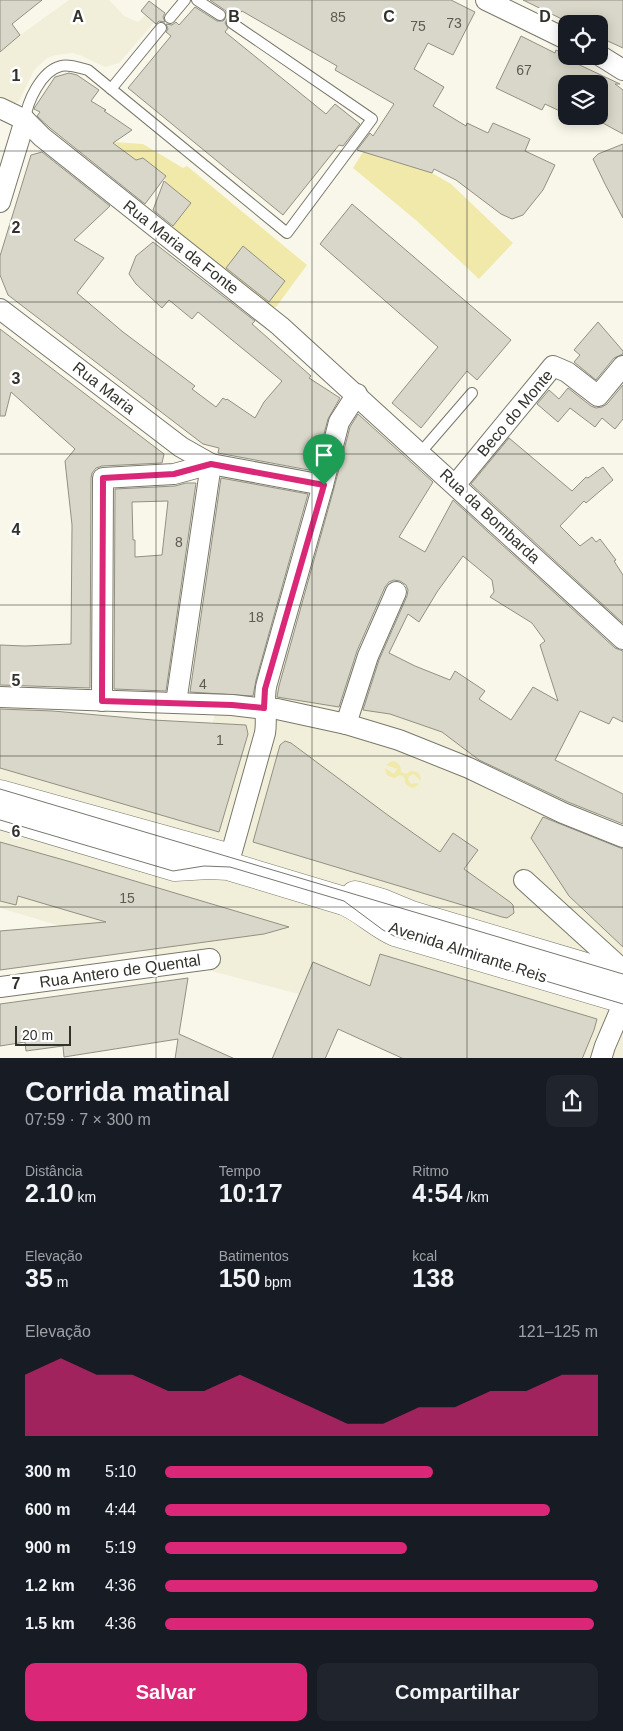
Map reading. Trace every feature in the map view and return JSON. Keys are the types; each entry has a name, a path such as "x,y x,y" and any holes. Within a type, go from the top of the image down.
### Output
{"main road":[{"name":"Avenida Almirante Reis","path":"0,794 230,858 382,903 411,915 623,978"},
{"name":"Avenida Almirante Reis","path":"0,815 175,867 228,866 344,901 361,909 395,932 623,999"}],"street":[{"path":"486,0 558,35"},
{"path":"608,60 623,70"},
{"name":"Rua Maria da Fonte","path":"0,108 25,120 42,136 280,326 357,394"},
{"path":"0,202 25,120"},
{"name":"Rua Maria","path":"0,309 181,447 211,464"},
{"name":"Beco do Monte","path":"456,484 553,366 567,372 598,396 623,366"},
{"path":"230,858 266,734 265,689 324,485 339,422 357,394"},
{"name":"Rua da Bombarda","path":"357,394 623,639"},
{"path":"102,701 103,478 174,474 211,464 324,485"},
{"path":"176,703 211,464"},
{"path":"346,724 368,656 396,592"},
{"path":"0,697 176,703 277,709 346,724 435,753 470,768 563,814 623,837"},
{"path":"524,880 623,970"},
{"name":"Rua Antero de Quental","path":"0,987 210,959"},
{"path":"602,1058 605,1046 623,1004"}],"lane":[{"path":"170,18 185,0"},
{"path":"197,0 220,15"},
{"path":"25,120 27,105 46,73 61,66 74,66 88,70 287,233 372,119 232,23"},
{"path":"110,89 161,28"},
{"path":"421,452 472,393"}],"shaded area":[{"path":"69,0 109,0 124,16 138,22 156,6 163,12 119,63 105,67 73,53 55,55 47,58 34,70 19,101 11,106 0,100 0,52 12,41"},
{"path":"113,142 143,144 183,168 187,166 307,265 276,307 268,307 169,230 190,203 165,182 165,175 143,158 136,160"},
{"path":"363,152 432,173 451,184 513,243 479,279 417,221 353,168"},
{"path":"232,639 303,650 382,670 603,803 568,884 623,901 623,1058 540,1058 204,969 0,908 0,697 204,761"},
{"path":"392,761 399,764 401,772 406,774 413,771 419,774 421,781 414,774 409,776 408,780 411,784 419,784 415,787 410,787 405,783 404,777 400,775 394,778 388,776 385,768 394,774 397,769 386,765"}],"building":[{"path":"0,0 42,0 12,24 20,35 0,52"},
{"path":"210,0 451,0 475,12 453,55 428,43 414,69 444,87 433,106 466,126 467,123 488,133 493,123 530,139 525,151 555,165 543,190 523,215 512,219 501,214 456,180 434,169 432,173 357,150 370,133 373,136 394,104 335,70 337,66 242,11 236,18 232,16 227,19 225,23 228,28 225,32 326,114 335,104 360,124 343,146 339,145 283,215 128,88 171,36 166,32 168,29 166,24 172,25 176,22 179,25 195,7 217,21 225,19 226,11"},
{"path":"523,0 623,0 623,48 608,41 608,15 558,15 558,17"},
{"path":"149,1 165,13 163,17 165,22 159,21 156,24 141,11"},
{"path":"521,36 555,53 556,50 558,51 558,65 580,65 601,75 558,75 558,110 545,104 542,110 496,88"},
{"path":"69,73 77,75 99,90 91,101 132,130 113,143 136,160 143,158 166,176 145,204 37,116 40,112 34,109 55,77"},
{"path":"608,78 620,84 615,84 623,90 623,134 606,125 608,125"},
{"path":"623,144 623,218 593,159 598,154"},
{"path":"42,152 110,206 74,240 104,258 77,293 123,332 195,386 192,389 216,407 223,398 227,399 255,418 264,402 282,381 198,312 192,319 169,300 162,308 136,284 129,274 136,256 153,242 255,321 252,324 311,376 309,378 340,398 328,419 314,471 218,453 219,448 203,444 8,295 0,275 0,256 31,155"},
{"path":"164,181 191,203 173,226 153,210"},
{"path":"352,204 511,340 477,380 467,371 421,428 392,403 438,347 320,244"},
{"path":"243,246 285,281 269,302 226,268"},
{"path":"598,322 623,351 623,354 614,358 596,380 574,362 580,355 574,350"},
{"path":"0,329 164,454 162,463 102,466 96,468 92,473 90,688 0,685 0,645 71,644 72,525 65,461 75,449 11,392 5,416 0,416"},
{"path":"623,385 623,419 615,429 602,418 595,427 570,408 558,422 537,404 549,390 559,399 568,388 591,406 596,408 602,407 607,404"},
{"path":"358,414 433,482 399,537 425,552 453,500 615,648 623,651 623,722 613,717 609,724 580,711 555,760 623,794 623,824 568,802 479,760 442,732 390,714 363,710 379,660 407,596 408,590 406,585 400,581 394,580 389,582 385,587 357,651 339,707 277,697 350,427","holes":["463,556 492,580 494,592 490,597 532,623 545,641 540,645 558,701 533,687 511,720 479,699 485,691 455,671 450,680 389,653 408,614 419,622 437,592"]},
{"path":"509,438 572,491 586,477 588,478 603,467 613,480 586,503 584,501 560,526 580,546 592,537 596,542 600,539 616,560 614,561 623,575 623,623 471,484"},
{"path":"221,478 308,494 253,696 190,692"},
{"path":"196,483 166,691 114,689 115,489","holes":["168,501 162,555 135,557 132,502"]},
{"path":"0,709 246,725 248,734 219,832 0,768"},
{"path":"285,741 291,743 440,852 453,833 478,850 464,869 510,902 513,905 514,913 507,918 502,917 253,842 280,745"},
{"path":"543,817 623,849 623,947 569,896 531,838"},
{"path":"0,842 289,927 264,934 0,970 0,931 106,922 18,896 16,905 0,901"},
{"path":"380,954 597,1019 582,1058 402,1058 338,1029 325,1058 272,1058 313,962 370,986"},
{"path":"188,978 179,1034 233,1058 175,1058 178,1039 64,1057 63,1046 26,1051 25,1042 0,1046 0,1004"}],"tram line":[{"path":"0,789 623,974"},
{"path":"0,820 173,871 204,866 230,867 344,901 394,936 623,1004"}],"route":[{"path":"211,464 324,485 265,689 264,708 232,705 102,701 103,478 174,474 211,464"}]}
